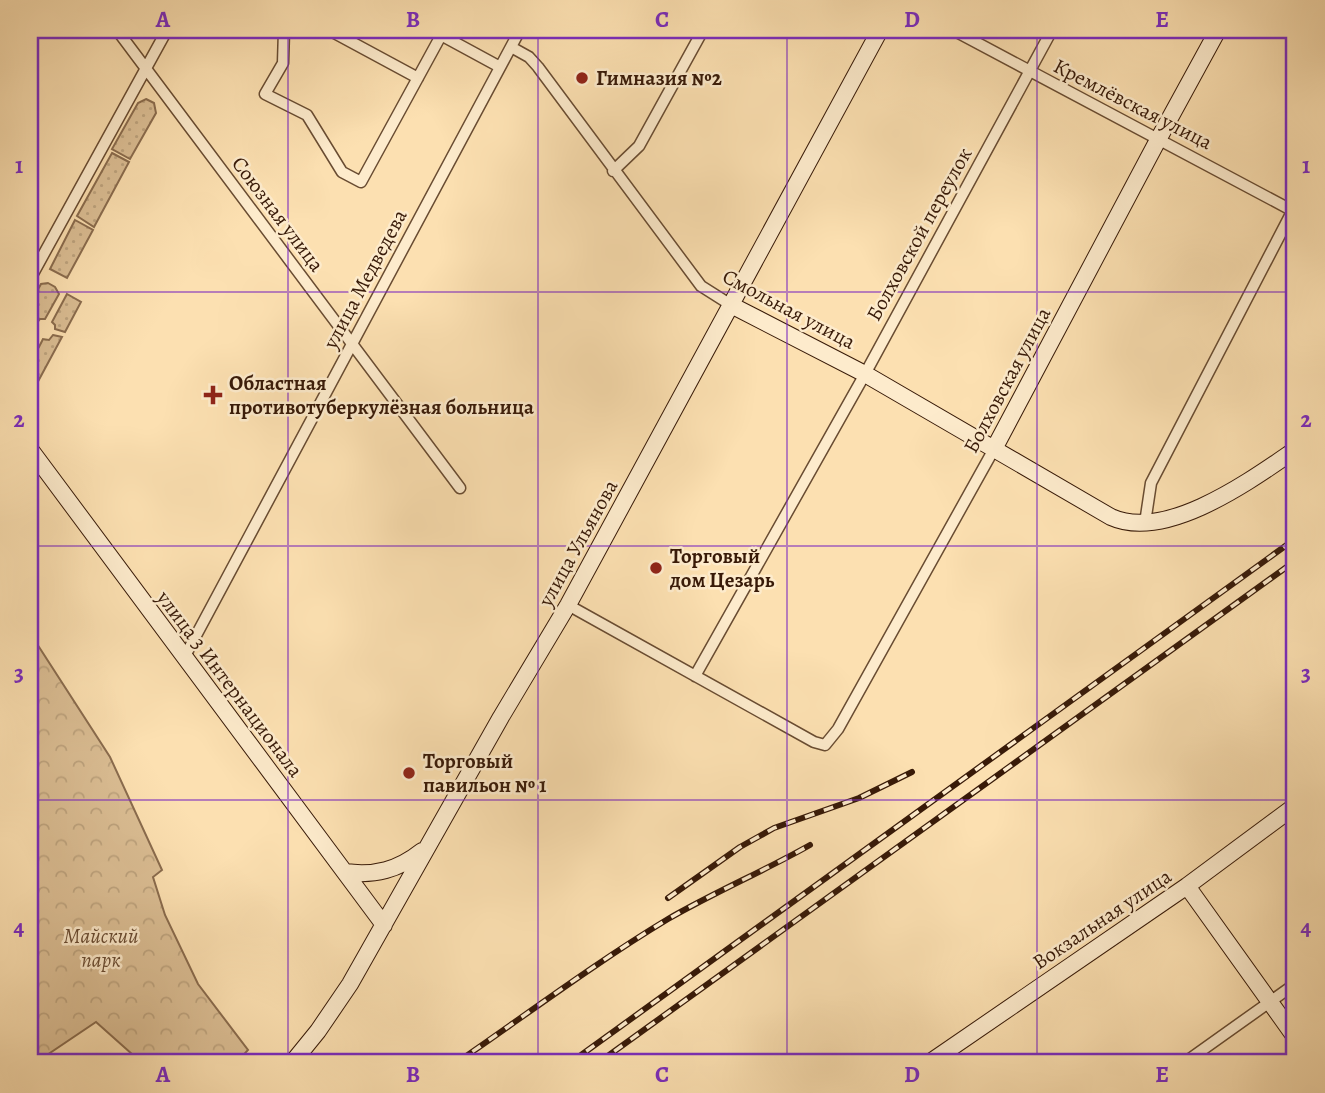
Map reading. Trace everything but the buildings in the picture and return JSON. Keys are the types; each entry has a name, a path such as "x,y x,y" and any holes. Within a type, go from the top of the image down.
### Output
{"main road":[{"name":"улица Ульянова","path":"292,1063 350,984 568,605 880,30"},
{"name":"Болховская улица","path":"994,449 1218,30"},
{"name":"Смольная улица","path":"732,305 865,374 1111,517 1124,522 1145,523"},
{"name":"улица 3 Интернационала","path":"30,449 384,925"},
{"path":"1145,523 1168,518 1222,496 1295,450"},
{"name":"Вокзальная улица","path":"929,1063 1187,886 1295,806"},
{"path":"345,872 385,872 411,861 427,848"},
{"path":"1187,886 1295,1037"}],"street":[{"name":"Союзная улица","path":"117,30 460,488"},
{"path":"30,279 167,30"},
{"path":"284,30 283,63 265,94 307,115 342,172 361,182 442,33 500,67"},
{"path":"328,30 418,78"},
{"name":"улица Медведева","path":"184,658 520,30"},
{"path":"613,170 639,146 703,30"},
{"name":"Кремлёвская улица","path":"953,30 1294,209"},
{"name":"Болховской переулок","path":"695,676 865,374 1052,30"},
{"name":"Смольная улица","path":"511,47 529,57 538,67 701,286 732,305"},
{"path":"1145,523 1151,483 1294,209"},
{"name":"Болховская улица","path":"695,676 814,742 825,745 838,729 994,449"},
{"path":"568,605 695,676"},
{"path":"1184,1063 1295,984"}],"green space":[{"path":"146,99 154,103 156,113 130,159 112,149 138,103"},
{"path":"112,153 129,162 94,227 77,216"},
{"path":"75,220 93,230 67,278 50,269"},
{"path":"48,283 55,287 59,294 45,319 40,319 36,324 30,322 30,304 41,284"},
{"path":"67,294 81,302 65,332 55,329 52,322"},
{"path":"53,335 62,337 35,387 30,375 32,363 43,339 49,340"},
{"name":"Майский парк","path":"30,633 110,757 162,870 153,877 165,915 198,984 248,1050 236,1063 142,1063 96,1022 35,1063 30,1063"}],"railway":[{"path":"570,1063 1295,539"},
{"path":"598,1063 1295,561"},
{"path":"668,898 740,847 774,828 859,798 912,772"},
{"path":"456,1063 587,971 668,919 810,845"}],"place":[{"name":"Гимназия №2","path":"582,78"},
{"name":"Областная противотуберкулёзная больница","path":"213,395"},
{"name":"Торговый дом Цезарь","path":"656,568"},
{"name":"Торговый павильон № 1","path":"409,773"}]}
